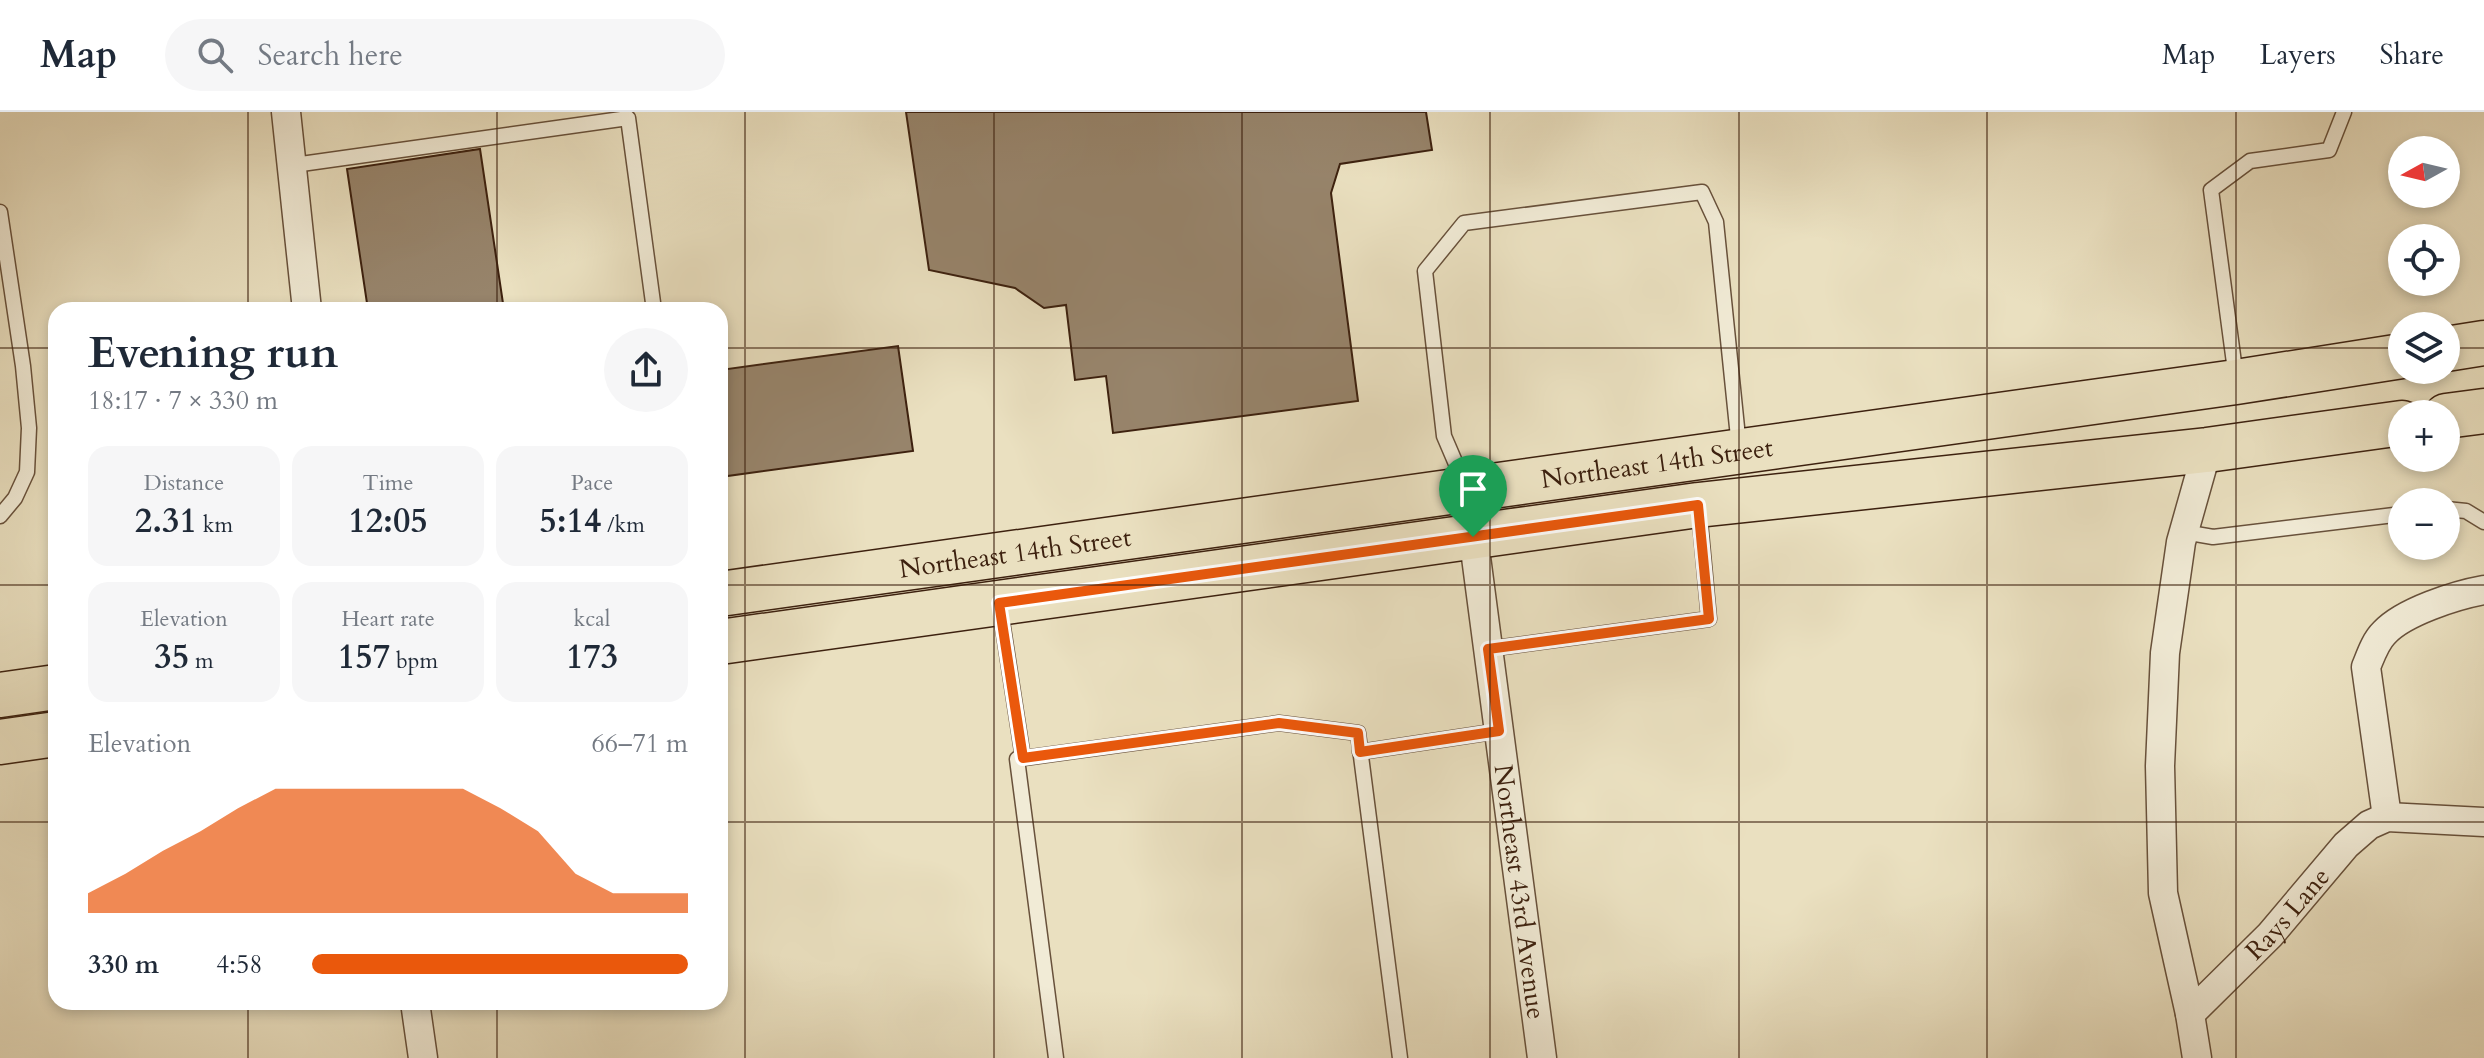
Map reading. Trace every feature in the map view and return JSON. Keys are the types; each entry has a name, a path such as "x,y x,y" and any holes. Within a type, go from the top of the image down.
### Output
{"main road":[{"path":"2460,347 2484,343"},
{"name":"Northeast 14th Street","path":"728,593 2388,358"},
{"path":"2460,414 2484,411"},
{"name":"Northeast 14th Street","path":"728,641 1698,505 2207,450 2388,425"},
{"path":"0,695 48,688"},
{"path":"0,742 48,735"}],"street":[{"path":"286,112 306,302"},
{"path":"2197,1058 2163,893 2160,766 2165,653 2184,532 2207,450"},
{"name":"Northeast 43rd Avenue","path":"1467,489 1542,1058"},
{"path":"2484,590 2463,594 2395,622 2381,635 2366,667 2387,817 2484,822"},
{"name":"Rays Lane","path":"2190,1014 2270,935 2346,845 2369,825 2387,817"},
{"path":"416,1010 423,1058"}],"lane":[{"path":"2236,382 2211,190 2250,161 2329,150 2344,112"},
{"path":"294,165 628,118 653,302"},
{"path":"1467,489 1444,436 1425,271 1464,223 1702,192 1716,222 1739,451"},
{"path":"0,212 29,428 27,472 15,498 0,516"},
{"path":"1488,649 1709,619 1698,505"},
{"path":"2460,510 2484,522"},
{"path":"2184,532 2213,537 2388,516"},
{"path":"999,603 1023,758"},
{"path":"1056,1058 1017,759 1279,723 1358,733 1400,1058"},
{"path":"1360,752 1499,731"}],"building":[{"path":"906,112 1426,112 1432,150 1340,164 1331,193 1358,401 1113,433 1106,376 1075,380 1066,305 1044,308 1015,288 929,270"},
{"path":"480,149 503,302 367,302 347,169"},
{"path":"898,346 913,451 728,476 728,369"}],"route":[{"path":"1698,505 1709,619 1488,649 1499,731 1360,752 1358,733 1279,723 1023,758 999,603 1473,537 1698,505"}]}
